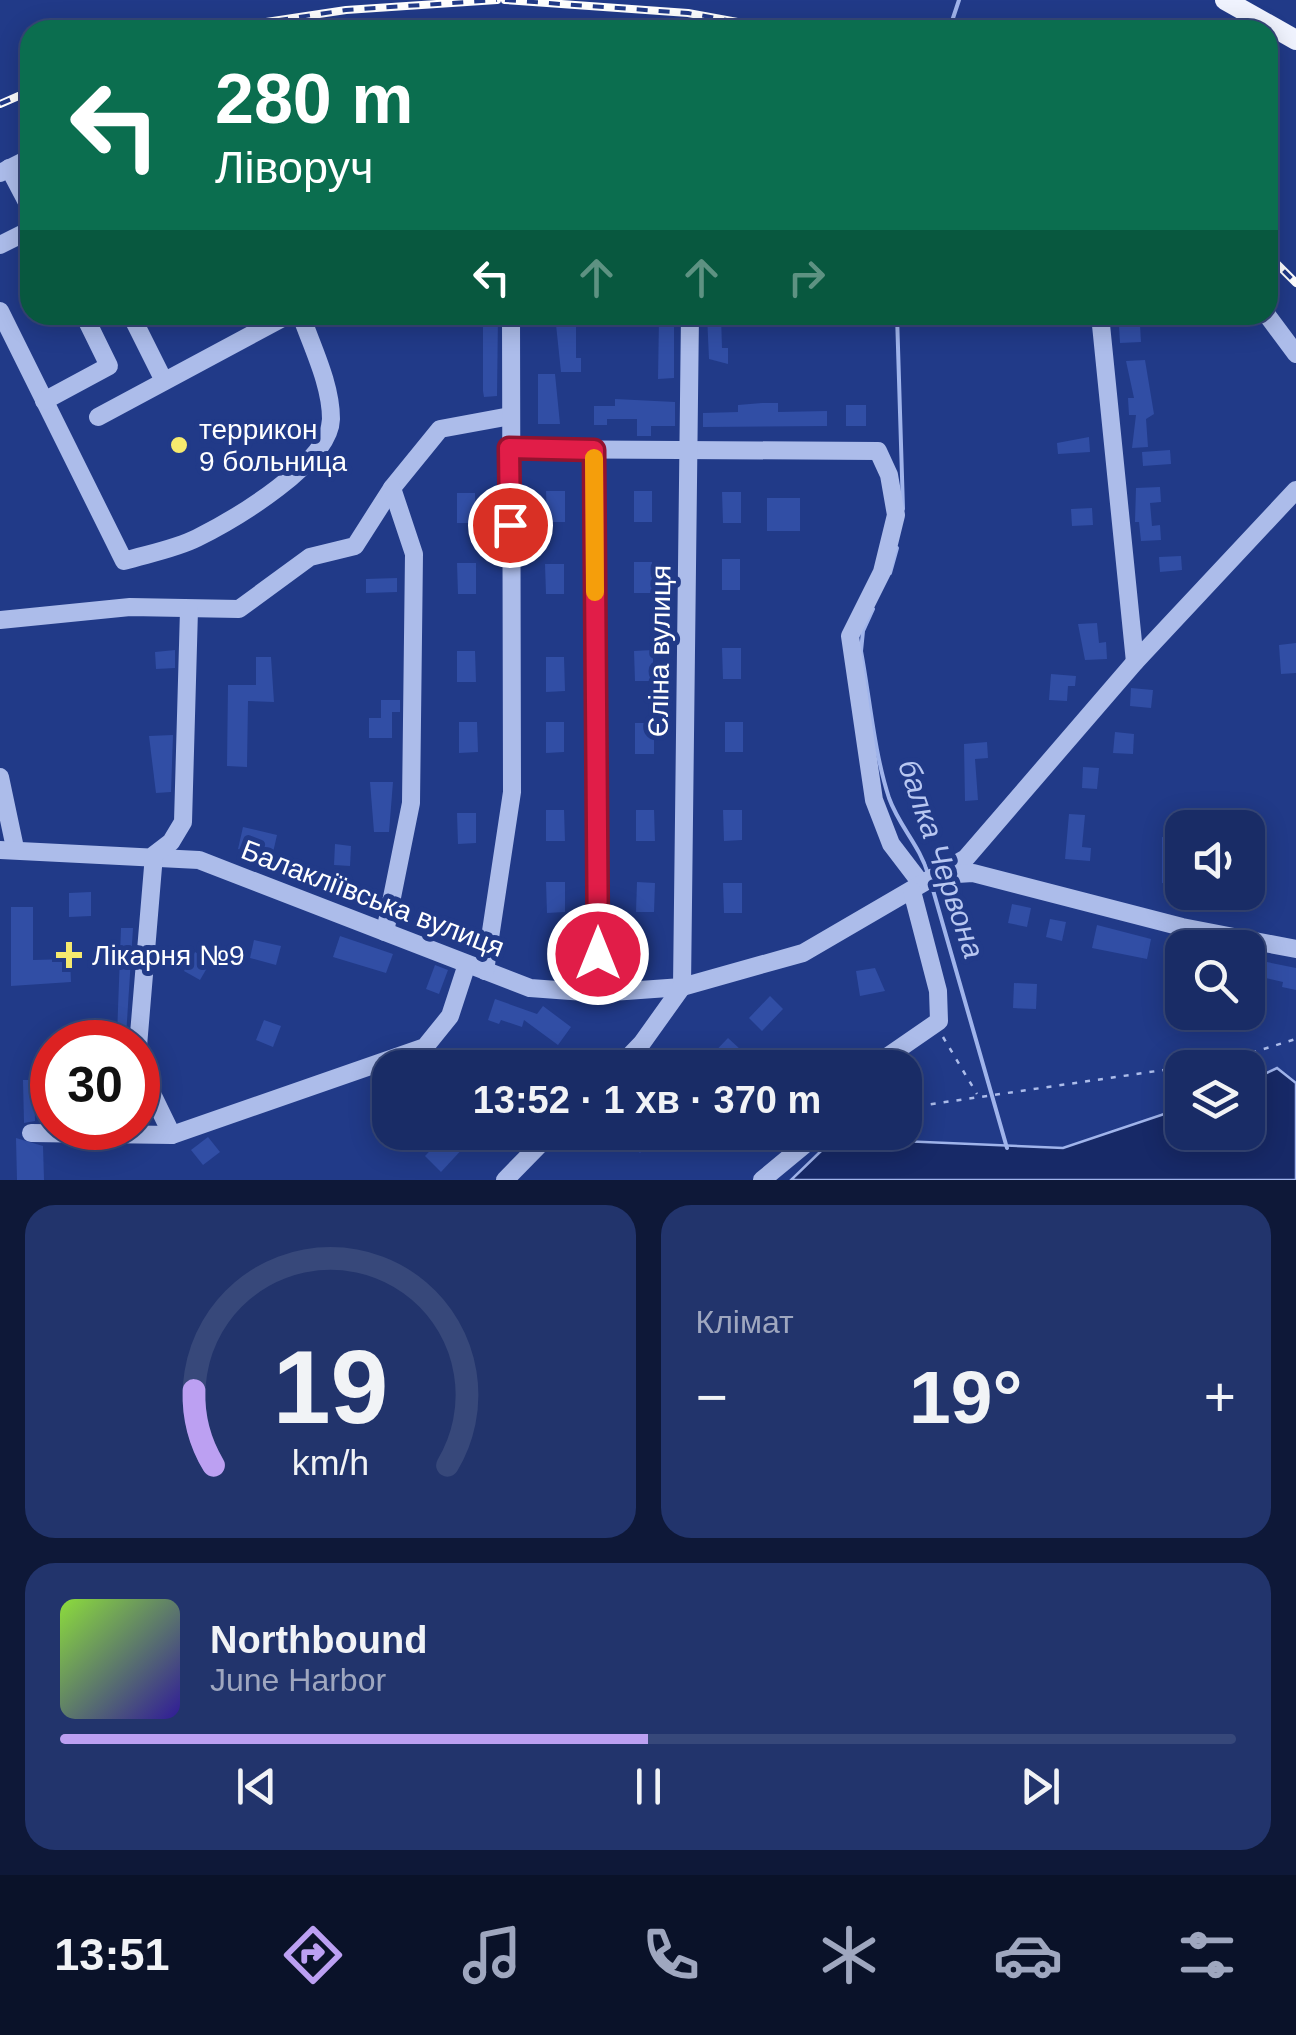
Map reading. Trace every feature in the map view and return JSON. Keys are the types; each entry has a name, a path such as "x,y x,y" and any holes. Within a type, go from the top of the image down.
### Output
{"main road":[{"path":"1225,0 1260,20"}],"street":[{"path":"5,170 20,193"},
{"path":"0,311 124,561 196,539 296,474 326,444 331,419 327,391 304,325"},
{"path":"44,401 109,366 89,325"},
{"path":"136,325 164,381"},
{"path":"98,417 269,325"},
{"path":"485,971 512,792 511,325"},
{"name":"Єліна вулиця","path":"682,988 690,325"},
{"path":"1101,325 1135,662"},
{"path":"1275,325 1296,354"},
{"path":"0,620 130,607 238,610 310,557 355,546 392,488 440,429 510,416"},
{"path":"509,448 878,451 889,475 896,515 882,572 850,636 874,800 891,844 916,887 938,991 939,1021 898,1050"},
{"path":"594,450 598,993"},
{"path":"385,932 411,803 414,554 392,488"},
{"path":"940,874 966,858 1135,662 1296,490"},
{"path":"140,1020 154,855 171,842 183,822 189,610"},
{"path":"0,777 8,849"},
{"name":"Балакліївська вулиця","path":"8,849 198,860 530,988 598,993 682,988 803,952 940,874"},
{"path":"940,874 973,873 1182,927 1296,948"},
{"path":"160,1135 172,1135 425,1046 450,1016 467,964"},
{"path":"636,1050 682,988"},
{"path":"160,1110 172,1135"},
{"path":"504,1180 534,1150"},
{"path":"762,1180 798,1150"}],"path":[{"path":"939,1021 944,1042 979,1095"},
{"path":"922,1105 1004,1090 1224,1061 1296,1039"}],"water":[{"path":"1277,1068 1296,1083 1296,1180 791,1180 826,1150 922,1150 922,1142 1063,1148 1165,1114 1165,1150 1265,1150 1265,1074"}],"building":[{"path":"483,325 498,325 497,396 484,397"},
{"path":"556,325 576,325 576,358 581,358 581,372 561,372"},
{"path":"659,325 674,325 674,378 658,379"},
{"path":"707,325 721,325 722,348 728,348 728,364 709,359"},
{"path":"1140,325 1141,342 1120,343 1119,326"},
{"path":"1145,360 1154,414 1146,419 1148,447 1132,448 1136,415 1129,415 1128,398 1134,398 1126,361"},
{"path":"538,374 555,374 560,424 538,424"},
{"path":"615,399 675,402 675,426 651,426 651,436 637,436 637,419 607,419 607,425 594,425 594,406 615,406"},
{"path":"778,403 778,412 827,411 827,426 703,427 703,413 738,412 738,405"},
{"path":"846,405 866,405 866,426 846,426"},
{"path":"1089,437 1090,452 1058,454 1057,443"},
{"path":"1170,450 1171,464 1143,466 1142,452"},
{"path":"1160,487 1161,502 1150,503 1152,526 1160,525 1161,540 1141,541 1139,522 1135,522 1136,488"},
{"path":"546,491 565,491 565,522 547,522"},
{"path":"634,491 652,491 652,522 634,522"},
{"path":"722,492 741,492 741,523 723,523"},
{"path":"457,493 475,493 476,523 457,523"},
{"path":"767,498 800,498 800,531 767,531"},
{"path":"1092,508 1093,525 1072,526 1071,509"},
{"path":"1181,556 1182,570 1160,572 1159,557"},
{"path":"722,559 740,559 740,590 722,590"},
{"path":"634,562 652,562 652,593 634,593"},
{"path":"457,563 476,563 476,594 458,594"},
{"path":"545,564 564,564 564,594 546,594"},
{"path":"397,578 397,592 366,593 366,579"},
{"path":"1097,623 1099,643 1106,642 1107,659 1085,660 1078,624"},
{"path":"1296,643 1296,673 1281,674 1279,645"},
{"path":"722,648 741,648 741,679 723,679"},
{"path":"175,650 175,668 156,669 155,652"},
{"path":"653,650 653,681 635,681 634,651"},
{"path":"457,651 475,651 476,682 457,682"},
{"path":"256,657 271,657 274,702 248,701 247,767 227,766 228,685 256,685"},
{"path":"546,657 564,657 565,691 546,692"},
{"path":"1051,674 1076,676 1075,686 1068,686 1067,701 1049,700"},
{"path":"1131,688 1153,690 1151,708 1130,706"},
{"path":"381,700 400,700 400,712 392,712 392,738 369,738 369,718 381,718"},
{"path":"459,722 477,722 478,752 459,753"},
{"path":"546,722 564,722 564,752 546,753"},
{"path":"725,722 743,722 743,752 725,752"},
{"path":"635,723 654,723 654,754 635,754"},
{"path":"1115,732 1134,734 1133,754 1113,753"},
{"path":"173,735 171,792 156,793 149,736"},
{"path":"987,742 988,758 975,759 978,800 965,801 964,744"},
{"path":"1083,767 1099,768 1097,789 1082,788"},
{"path":"370,782 393,782 389,832 374,832"},
{"path":"546,810 564,810 565,841 546,841"},
{"path":"636,810 654,810 655,841 636,841"},
{"path":"723,810 742,810 742,840 724,841"},
{"path":"457,813 476,813 476,843 458,844"},
{"path":"1069,814 1085,815 1082,847 1091,848 1090,861 1065,859"},
{"path":"243,827 277,835 272,857 238,849"},
{"path":"1162,837 1165,883 1162,883"},
{"path":"335,844 351,846 350,866 334,865"},
{"path":"546,882 565,882 565,912 547,913"},
{"path":"637,882 655,883 654,912 636,912"},
{"path":"723,883 742,883 742,913 724,913"},
{"path":"91,892 91,916 69,917 69,893"},
{"path":"1012,904 1031,908 1027,927 1008,923"},
{"path":"11,907 33,907 33,960 70,959 71,982 11,986"},
{"path":"1050,919 1066,922 1062,941 1046,937"},
{"path":"1097,925 1151,939 1147,959 1092,948"},
{"path":"121,928 133,928 127,1020 118,1020"},
{"path":"340,936 393,954 386,973 333,957"},
{"path":"254,940 281,946 276,965 250,958"},
{"path":"195,952 211,961 200,980 184,971"},
{"path":"1265,962 1296,968 1296,990 1282,987 1283,982 1265,978"},
{"path":"435,965 448,970 439,994 426,989"},
{"path":"875,968 885,991 860,996 856,971"},
{"path":"1014,983 1037,984 1036,1009 1013,1008"},
{"path":"770,996 783,1009 762,1031 749,1018"},
{"path":"495,999 537,1014 543,1006 571,1027 558,1045 524,1020 522,1027 488,1020"},
{"path":"264,1020 281,1026 273,1047 256,1040"},
{"path":"728,1038 741,1050 716,1050"},
{"path":"23,1080 30,1080 30,1122 24,1123"},
{"path":"208,1137 220,1152 203,1165 191,1150"},
{"path":"16,1138 30,1142 30,1150 43,1150 44,1180 17,1180"},
{"path":"431,1150 461,1150 441,1172 425,1156"}],"waterway":[{"name":"балка Червона","path":"952,20 959,0"},
{"name":"балка Червона","path":"897,325 903,509"},
{"name":"балка Червона","path":"890,573 897,548"},
{"name":"балка Червона","path":"873,609 863,631 861,651 880,762 893,808 928,874"},
{"name":"балка Червона","path":"931,883 1007,1148"}],"railway":[{"path":"279,20 346,10 497,0"},
{"path":"505,0 688,13 727,20"},
{"path":"0,104 20,95"},
{"path":"1278,265 1296,283"}],"slow traffic":[{"path":"594,458 595,592"}],"place":[{"name":"террикон 9 больница","path":"179,445"},
{"name":"Лікарня №9","path":"69,955"}],"route":[{"path":"510,525 509,448 594,450 598,954"}]}
